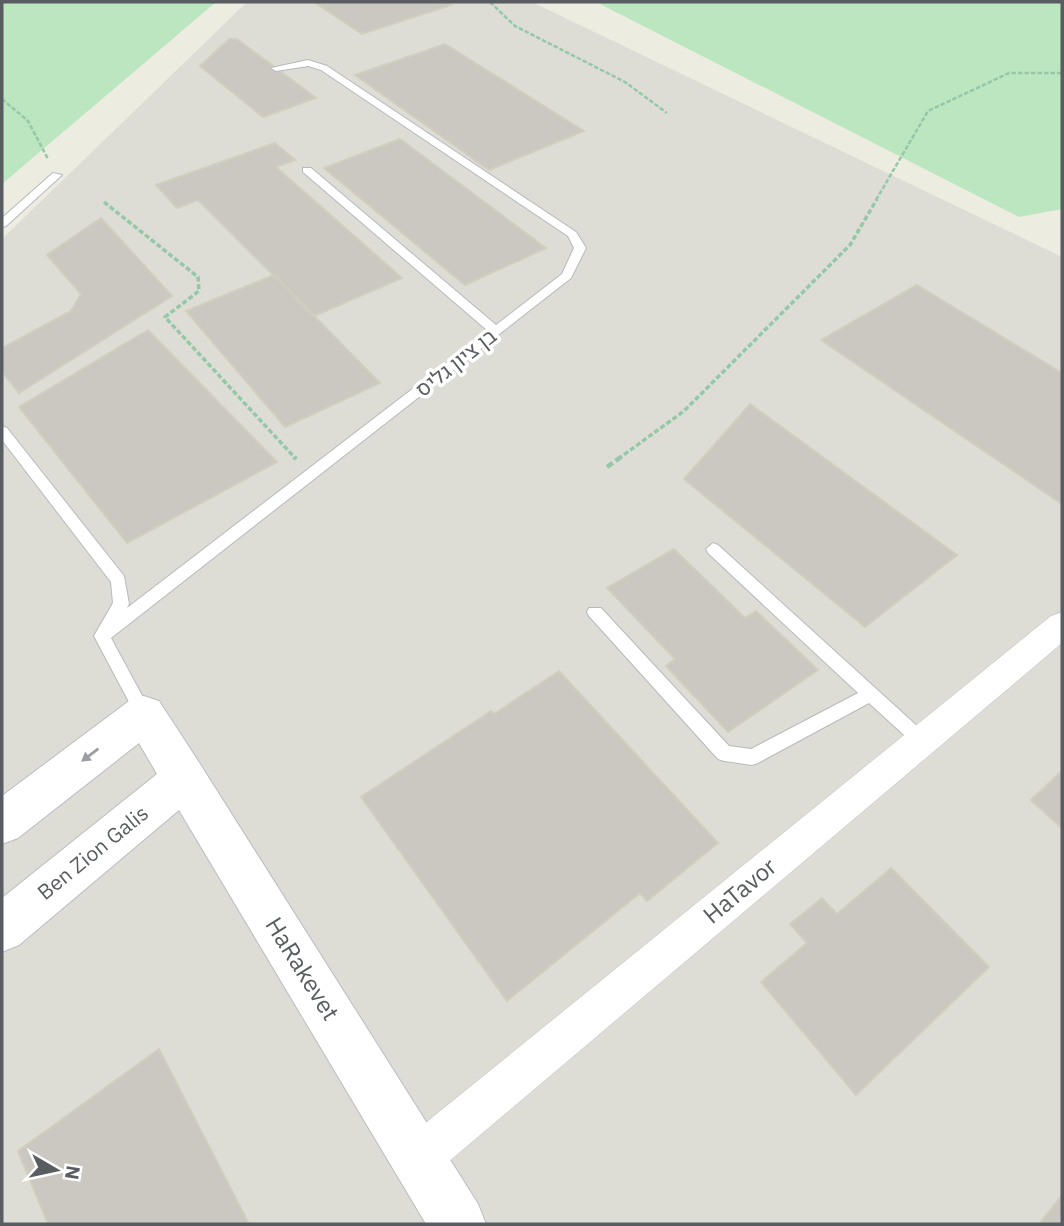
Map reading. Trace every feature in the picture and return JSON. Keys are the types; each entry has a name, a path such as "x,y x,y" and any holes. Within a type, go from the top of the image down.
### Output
{"street":[{"name":"HaTavor","path":"418,1158 1062,625"},
{"name":"HaRakevet","path":"144,714 458,1224"},
{"path":"2,823 144,714"},
{"name":"Ben Zion Galis","path":"2,928 185,778"}],"lane":[{"name":"בן ציון גליס","path":"102,636 567,276 580,248 572,234 324,68 308,63 276,68"},
{"path":"307,170 496,331"},
{"path":"2,224 57,175"},
{"path":"2,431 119,580 121,604 102,636 144,714"},
{"path":"713,550 922,741"},
{"path":"594,612 724,753 752,757 871,694"}],"path":[{"path":"490,2 515,26 625,82 667,113"},
{"path":"607,467 684,411 850,245 928,111 1009,73 1062,73"},
{"path":"2,99 28,121 57,175"},
{"path":"104,202 198,277 199,291 165,317 310,476"}],"shaded area":[{"path":"247,2 532,2 1062,257 1062,1224 2,1224 2,239"}],"green space":[{"path":"2,2 216,2 2,184"},
{"path":"596,2 1062,2 1062,209 1019,217"}],"building":[{"path":"314,2 446,2 451,5 362,34"},
{"path":"229,39 237,39 316,98 263,117 200,66"},
{"path":"445,44 584,131 489,170 355,75"},
{"path":"400,139 546,248 465,285 324,168"},
{"path":"275,143 295,160 276,167 402,278 314,316 198,200 177,208 156,185"},
{"path":"101,218 172,296 19,393 2,372 2,348 71,311 81,294 47,255"},
{"path":"274,275 380,383 285,427 186,311"},
{"path":"917,285 1062,373 1062,504 821,340"},
{"path":"148,330 277,462 127,543 19,407"},
{"path":"750,404 957,555 865,627 684,479"},
{"path":"674,549 745,618 756,611 818,670 728,732 666,666 675,659 607,588"},
{"path":"559,671 718,843 647,901 640,893 507,1001 361,797 491,711 494,714"},
{"path":"1062,771 1062,828 1031,800"},
{"path":"1062,771 1062,828 1031,800"},
{"path":"891,868 989,967 856,1095 761,982 807,943 790,924 822,898 837,914"},
{"path":"159,1049 249,1224 48,1224 18,1151"},
{"path":"1062,1195 1062,1224 1039,1224"}]}
